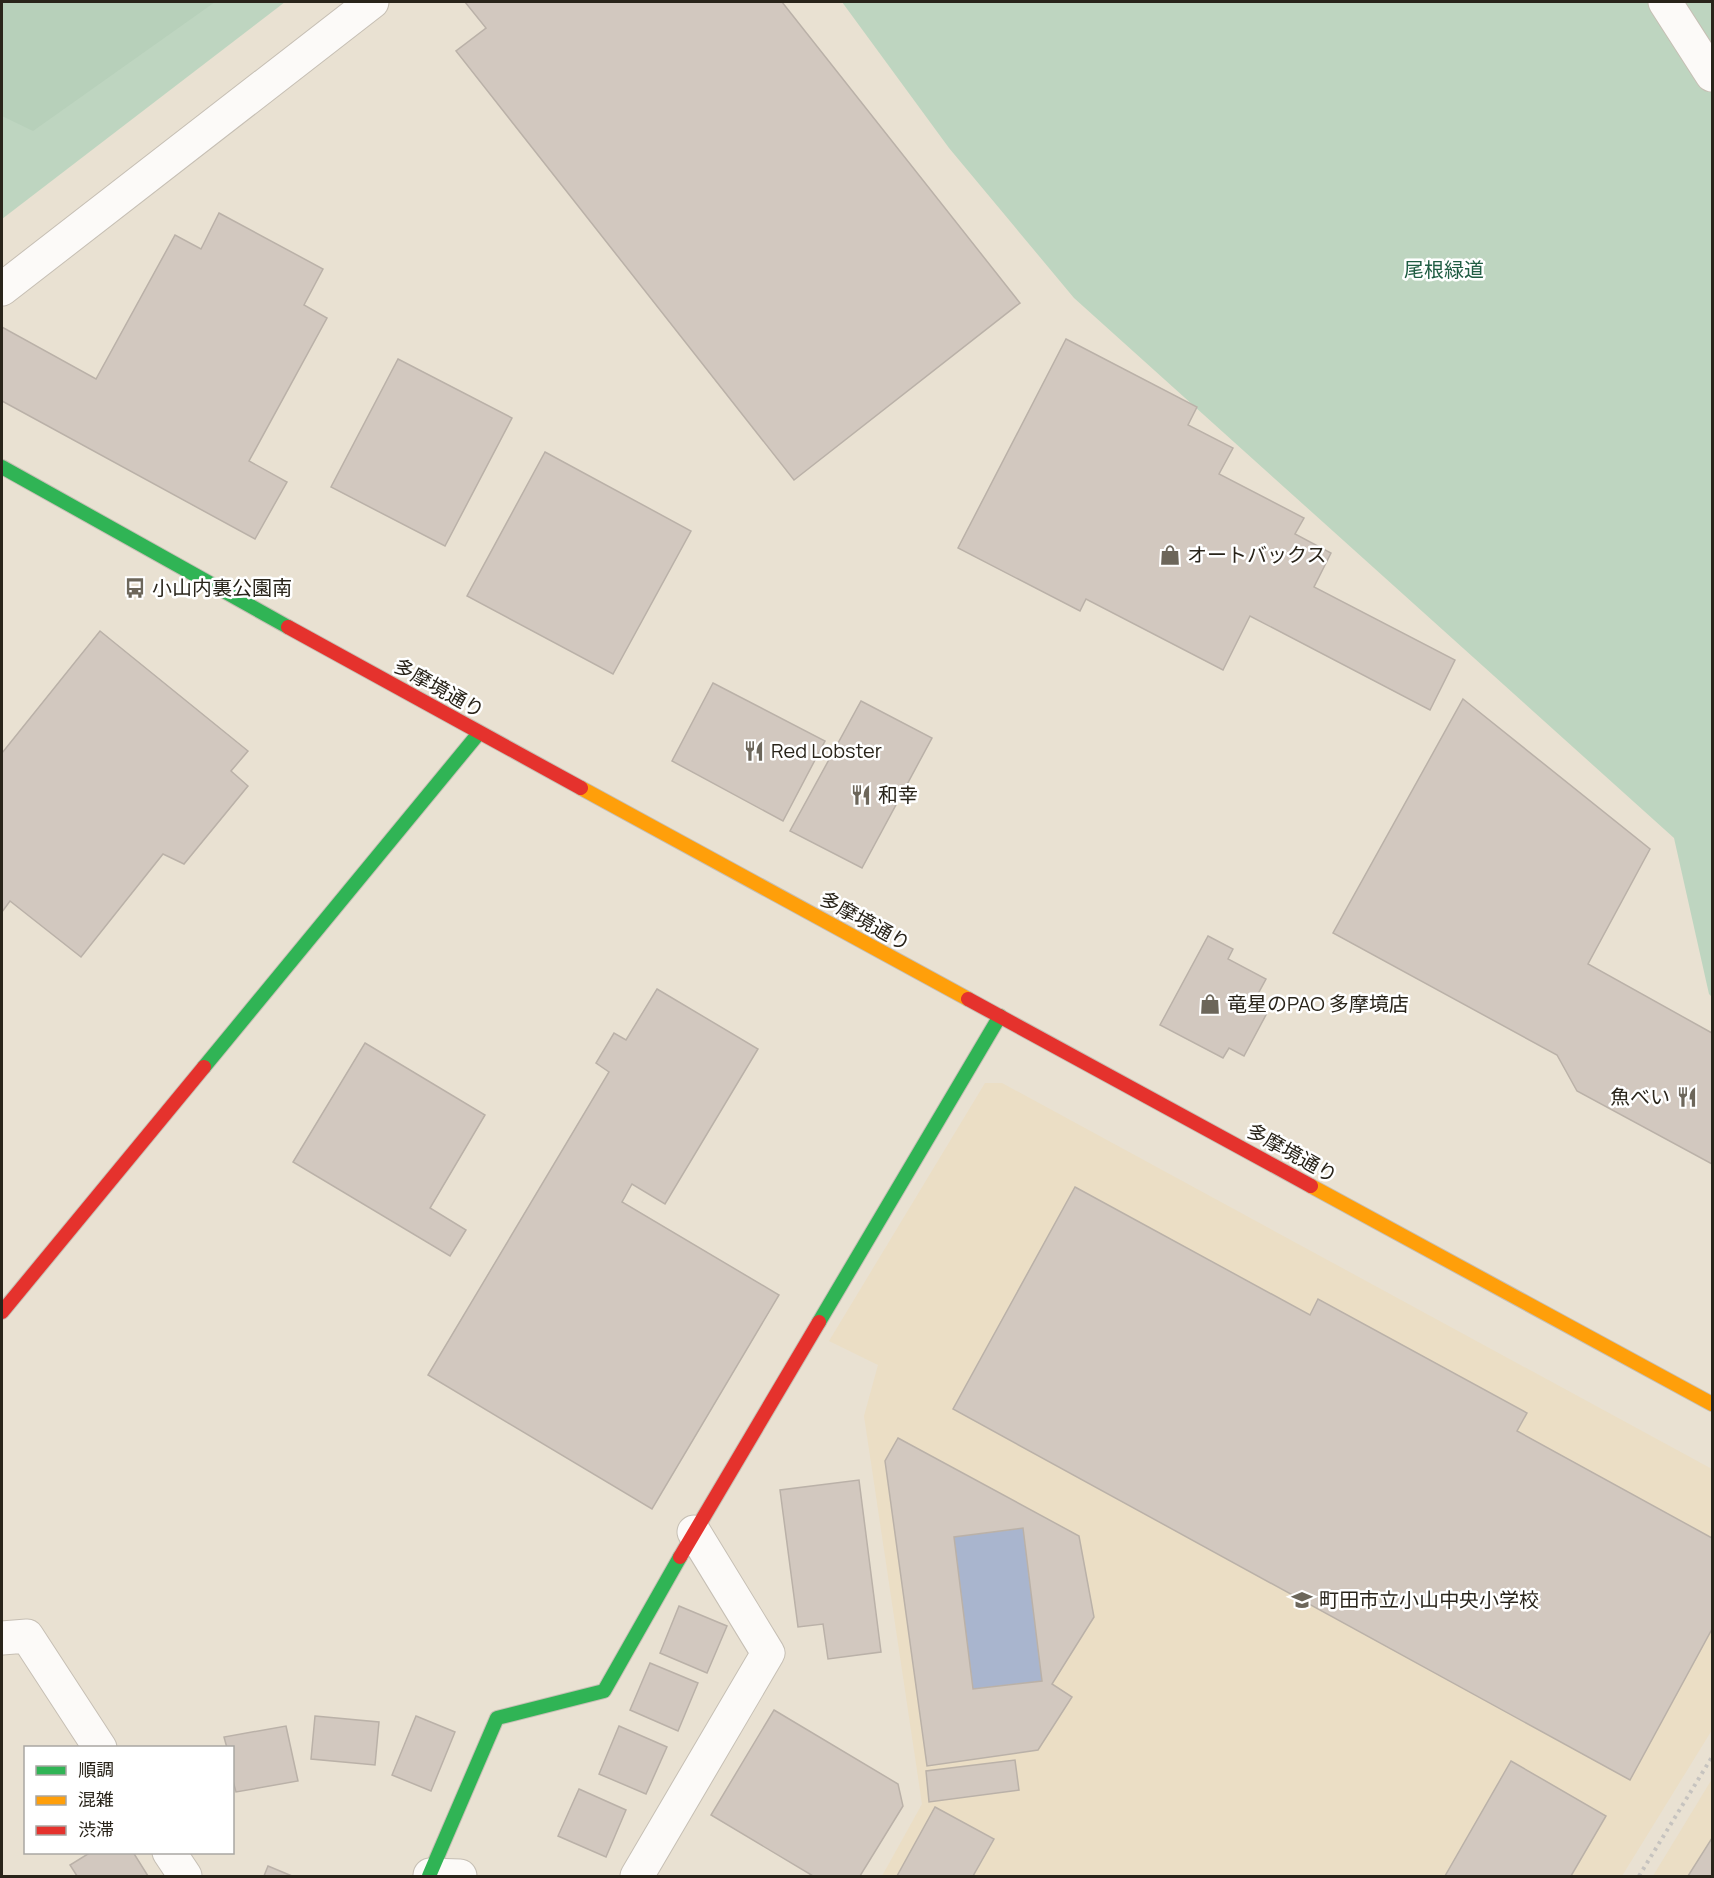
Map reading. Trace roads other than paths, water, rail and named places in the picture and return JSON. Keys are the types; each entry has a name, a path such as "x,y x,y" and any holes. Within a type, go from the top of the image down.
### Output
{"street":[{"path":"2,289 372,2"},
{"path":"1665,2 1713,75"},
{"name":"多摩境通り","path":"2,467 479,733 1713,1404"},
{"path":"2,1312 479,733"},
{"path":"440,1876 497,1718 604,1691 694,1532 1000,1016"},
{"path":"637,1876 768,1653 694,1532"},
{"path":"2,1638 27,1636 99,1746"},
{"path":"170,1854 185,1876"}],"water":[{"path":"1023,1528 1042,1681 973,1689 954,1537"}],"place":[{"name":"オートバックス","path":"1170,555"},
{"name":"小山内裏公園南","path":"135,588"},
{"name":"Red Lobster","path":"754,751"},
{"name":"和幸","path":"861,795"},
{"name":"竜星のPAO 多摩境店","path":"1210,1004"},
{"name":"魚べい","path":"1687,1097"},
{"name":"町田市立小山中央小学校","path":"1302,1600"}],"park label":[{"name":"尾根緑道","path":"1444,270"}]}
